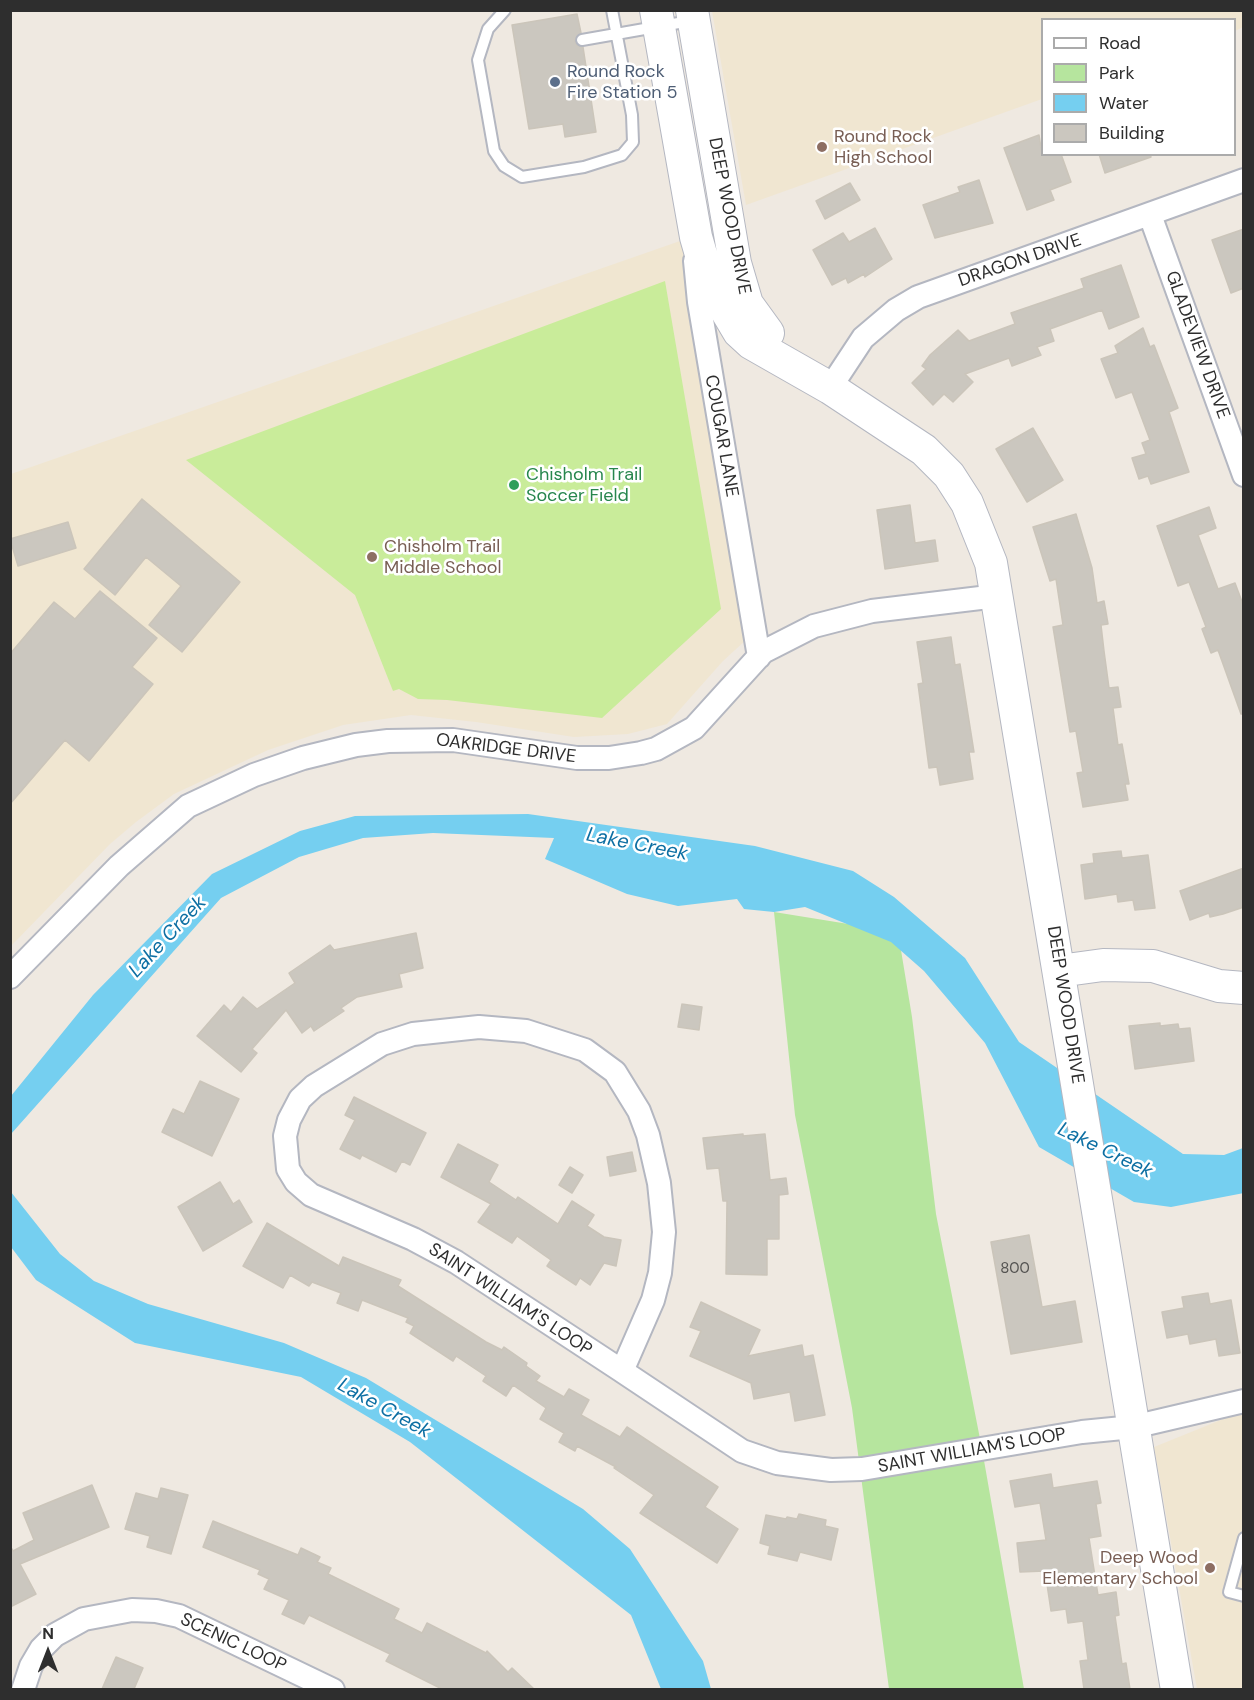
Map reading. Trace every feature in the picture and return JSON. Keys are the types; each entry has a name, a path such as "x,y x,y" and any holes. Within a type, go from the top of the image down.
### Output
{"street":[{"name":"DEEP WOOD DRIVE","path":"692,16 741,291 754,316 766,330 830,388"},
{"name":"DEEP WOOD DRIVE","path":"658,19 692,215 707,275 739,332 763,351 830,388 910,439 949,475 968,503 991,563 1178,1689"},
{"name":"DRAGON DRIVE","path":"830,388 863,338 896,310 918,297 1244,180"},
{"name":"COUGAR LANE","path":"692,215 699,302 759,657"},
{"name":"GLADEVIEW DRIVE","path":"1150,215 1244,475"},
{"name":"OAKRIDGE DRIVE","path":"10,977 118,866 188,806 254,775 303,758 356,745 388,741 453,740 577,758 609,758 641,753 656,749 694,728 763,652 814,626 843,617 997,596"},
{"path":"1059,971 1103,965 1153,966 1219,986 1244,988"},
{"name":"SAINT WILLIAM'S LOOP","path":"622,1371 653,1300 660,1273 664,1232 659,1183 648,1135 626,1089 615,1072 602,1060 568,1043 526,1031 479,1027 446,1029 413,1035 367,1051 331,1073 300,1099 289,1120 285,1136 285,1158 296,1182 311,1196 413,1239 456,1262 742,1451 777,1463 831,1470 861,1469 1082,1432 1133,1427 1244,1401"},
{"name":"SCENIC LOOP","path":"23,1689 31,1666 41,1648 61,1630 84,1619 132,1610 156,1611 179,1616 333,1689"}],"lane":[{"path":"505,10 488,29 478,60 494,151 504,166 522,177 584,167 622,155 633,142 632,115 612,10"},
{"path":"582,40 617,35 658,19 692,16"},
{"path":"1244,1538 1229,1592 1244,1596"}],"shaded area":[{"name":"Round Rock High School","path":"1243,10 1243,27 1236,30 1236,18 1041,18 1041,99 746,205 712,11"},
{"name":"Chisholm Trail Middle School","path":"683,240 747,639 723,661 667,724 628,734 574,737 411,715 343,725 268,750 174,794 136,822 110,844 11,946 11,474"},
{"name":"Deep Wood Elementary School","path":"1243,1411 1243,1689 1197,1689 1154,1447"}],"green space":[{"path":"665,281 721,609 602,718 447,700 418,699 399,689 393,691 355,595 186,460"},
{"path":"774,912 898,932 912,1017 936,1214 982,1449 1024,1689 889,1689 852,1408 795,1115"}],"water":[{"name":"Lake Creek","path":"528,814 755,846 853,871 894,897 965,958 1019,1042 1183,1154 1224,1155 1243,1148 1244,1193 1171,1207 1134,1202 1039,1147 985,1043 924,971 891,942 805,907 774,912 744,909 737,899 678,906 627,894 545,859 554,838 433,833 363,838 299,857 221,898 11,1134 11,1096 93,995 212,874 300,831 355,816"},
{"name":"Lake Creek","path":"11,1192 60,1254 94,1281 148,1304 284,1343 366,1378 583,1509 630,1549 703,1661 711,1689 661,1689 631,1615 410,1442 301,1377 135,1343 36,1280 11,1247"}],"building":[{"name":"Round Rock Fire Station 5","path":"577,14 581,33 575,41 577,45 583,47 596,132 565,137 563,124 529,129 512,25"},
{"path":"1039,135 1041,156 1062,156 1071,182 1050,190 1054,200 1027,210 1004,148"},
{"path":"1100,156 1151,156 1151,157 1105,173"},
{"path":"979,180 993,223 935,238 923,205 960,192 958,187"},
{"path":"850,183 860,200 825,219 816,201"},
{"path":"875,228 892,259 865,277 864,274 848,283 846,278 832,285 813,250 843,233 849,242"},
{"path":"1244,229 1244,288 1231,293 1212,240"},
{"path":"1121,265 1139,317 1109,329 1102,310 1050,329 1054,341 1037,347 1041,355 1012,366 1009,358 965,374 973,382 953,402 944,394 933,405 912,383 926,369 922,366 930,355 958,330 969,341 1015,324 1011,313 1084,288 1081,279"},
{"path":"1143,328 1150,347 1154,345 1178,408 1169,412 1189,472 1151,484 1148,476 1139,479 1132,458 1146,454 1142,443 1150,440 1132,392 1116,398 1101,359 1118,353 1115,346"},
{"path":"1033,428 1063,480 1027,502 996,449"},
{"path":"142,499 240,582 182,652 149,625 181,586 146,557 115,595 84,569"},
{"path":"910,505 915,543 935,540 938,561 885,569 877,510"},
{"path":"1209,507 1216,528 1198,535 1218,589 1235,583 1244,607 1244,714 1241,714 1218,650 1211,653 1202,629 1206,627 1189,582 1178,586 1157,526"},
{"path":"1076,514 1092,568 1097,603 1104,601 1108,624 1101,625 1109,688 1118,687 1121,707 1113,708 1118,745 1122,744 1129,784 1125,784 1128,800 1083,807 1077,773 1083,772 1076,731 1070,732 1053,627 1063,625 1056,579 1050,581 1033,527"},
{"path":"68,522 76,548 18,566 10,539"},
{"path":"100,591 157,638 132,667 153,684 89,761 65,740 10,804 10,654 54,602 75,619"},
{"path":"951,637 955,665 960,664 974,752 969,752 973,779 940,785 937,767 929,768 918,684 923,683 917,642"},
{"path":"1121,851 1122,858 1148,855 1155,908 1135,910 1133,900 1118,902 1117,894 1085,899 1081,865 1094,863 1093,854"},
{"path":"1244,868 1244,907 1210,917 1209,913 1190,920 1180,891"},
{"path":"416,933 423,968 399,974 402,987 357,997 341,1008 344,1011 314,1031 311,1026 302,1033 286,1010 252,1049 257,1053 241,1072 197,1036 224,1005 231,1012 243,997 257,1009 295,983 289,973 330,945 334,950"},
{"path":"682,1004 702,1007 699,1030 678,1027"},
{"path":"1160,1023 1160,1026 1178,1024 1179,1029 1190,1028 1194,1061 1135,1069 1129,1026"},
{"path":"200,1081 239,1099 212,1156 162,1132 173,1109 184,1114"},
{"path":"354,1097 426,1133 410,1165 402,1161 396,1172 362,1155 360,1159 340,1149 355,1120 345,1115"},
{"path":"743,1134 743,1136 765,1134 770,1180 786,1178 788,1194 779,1195 779,1239 767,1239 767,1275 726,1274 727,1201 723,1201 719,1168 707,1169 703,1138"},
{"path":"458,1144 498,1165 489,1182 516,1200 518,1197 558,1224 572,1201 594,1215 587,1226 604,1237 621,1240 616,1266 604,1263 590,1285 580,1278 576,1285 547,1266 551,1260 517,1236 512,1243 478,1222 491,1204 441,1177"},
{"path":"632,1152 636,1171 610,1176 607,1157"},
{"path":"570,1167 583,1175 572,1193 559,1185"},
{"path":"220,1182 233,1204 239,1200 252,1222 203,1251 178,1207"},
{"path":"267,1223 339,1266 343,1257 401,1280 398,1286 486,1342 502,1350 504,1347 527,1363 526,1366 540,1376 536,1381 564,1397 569,1389 589,1400 581,1415 620,1437 627,1427 718,1487 705,1507 738,1529 717,1563 640,1513 654,1495 614,1468 616,1467 577,1446 575,1451 559,1442 564,1433 540,1419 546,1408 513,1385 506,1396 483,1381 486,1376 456,1356 453,1361 410,1333 414,1326 406,1322 408,1318 362,1300 358,1311 337,1303 341,1293 312,1282 309,1286 290,1275 283,1288 243,1266"},
{"path":"1029,1235 1042,1307 1075,1301 1082,1342 1011,1354 991,1242"},
{"path":"1208,1293 1210,1304 1231,1300 1240,1353 1219,1356 1216,1339 1190,1344 1188,1334 1167,1338 1162,1312 1184,1308 1182,1297"},
{"path":"701,1302 760,1330 748,1356 802,1345 804,1357 813,1355 825,1415 795,1421 790,1392 754,1399 751,1383 690,1356 701,1331 690,1327"},
{"path":"1051,1474 1053,1488 1097,1481 1101,1503 1096,1504 1101,1536 1089,1538 1098,1595 1116,1592 1119,1615 1115,1616 1122,1664 1126,1663 1130,1689 1084,1689 1080,1661 1088,1660 1083,1621 1068,1623 1066,1609 1051,1611 1045,1571 1020,1572 1017,1543 1046,1540 1040,1503 1015,1507 1010,1481"},
{"path":"92,1485 109,1527 20,1564 36,1594 10,1607 10,1546 13,1551 34,1540 23,1513"},
{"path":"161,1488 188,1495 171,1554 147,1547 150,1536 125,1529 136,1493 158,1499"},
{"path":"799,1514 826,1520 825,1526 838,1529 831,1560 800,1552 797,1561 768,1554 770,1546 760,1543 766,1515 797,1519"},
{"path":"213,1521 298,1555 301,1548 320,1557 317,1562 331,1568 328,1574 399,1609 394,1619 422,1633 427,1623 486,1653 487,1651 508,1672 512,1668 534,1689 442,1689 386,1661 390,1654 309,1615 304,1624 282,1614 289,1600 264,1589 269,1579 258,1574 260,1570 203,1547"},
{"path":"116,1657 143,1668 134,1689 102,1689"}],"place":[{"name":"Round Rock Fire Station 5","path":"555,82"},
{"name":"Round Rock High School","path":"822,147"},
{"name":"Chisholm Trail Soccer Field","path":"514,485"},
{"name":"Chisholm Trail Middle School","path":"372,557"},
{"name":"Deep Wood Elementary School","path":"1210,1568"}]}
